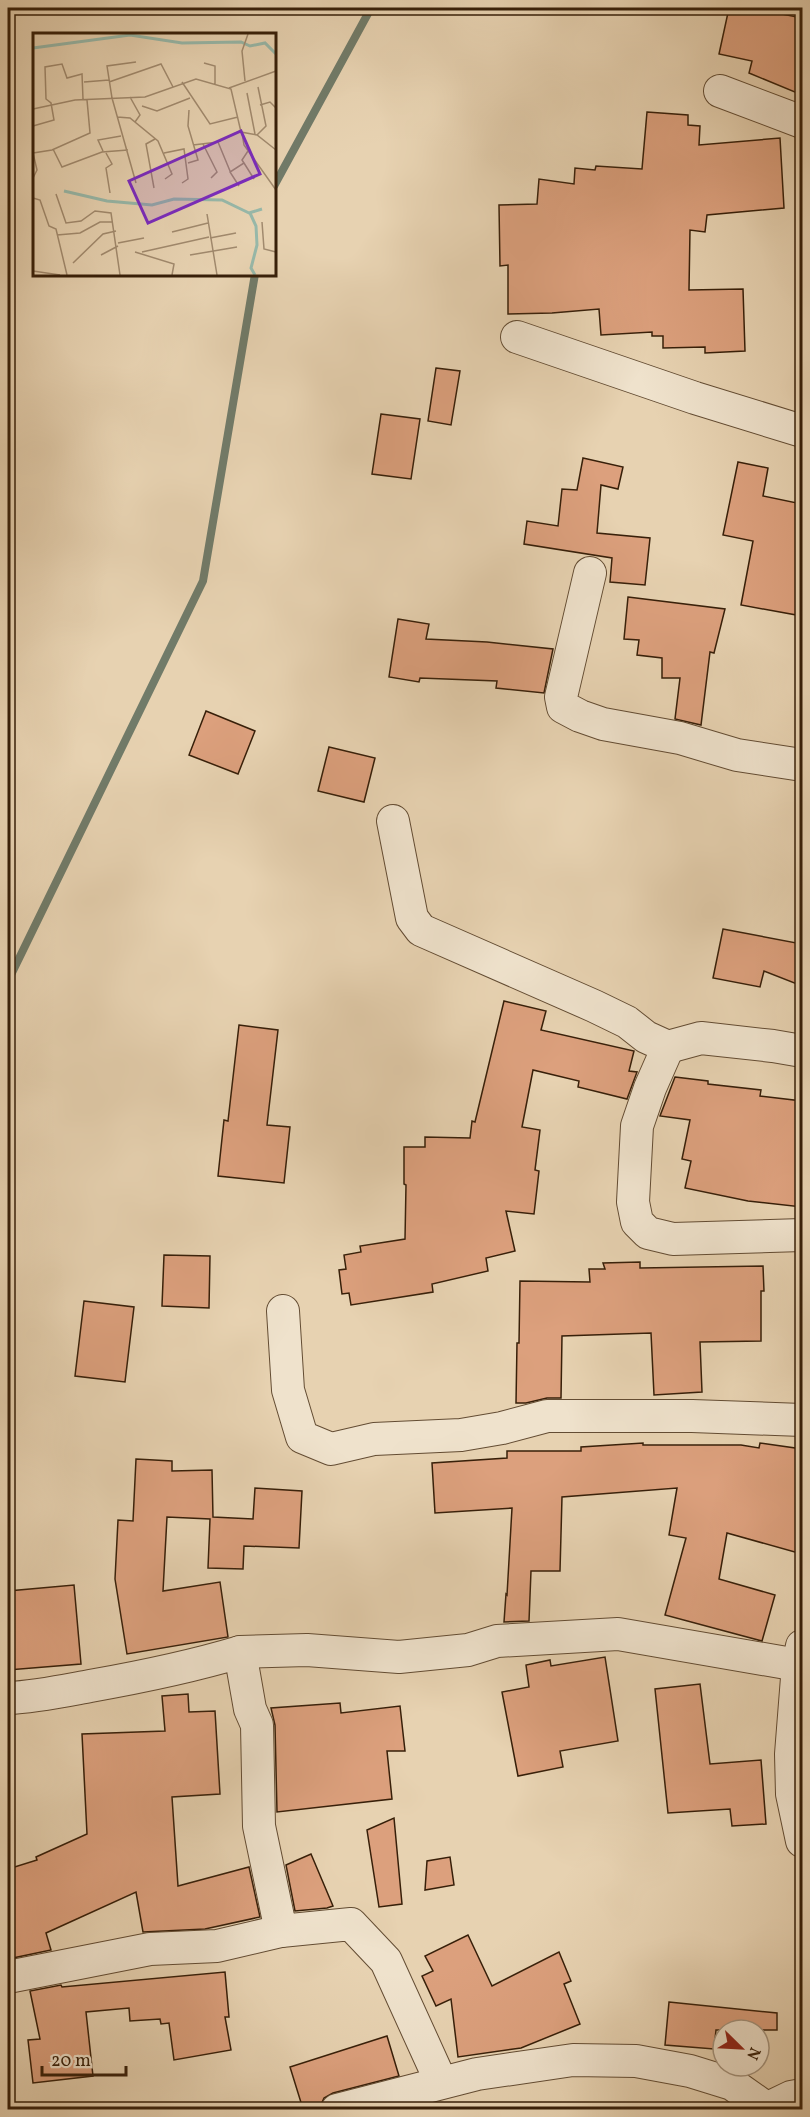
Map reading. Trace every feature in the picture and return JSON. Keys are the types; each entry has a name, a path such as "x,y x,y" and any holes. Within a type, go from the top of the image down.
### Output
{"street":[{"path":"720,91 802,122"},
{"path":"517,337 695,398 802,431"},
{"path":"590,573 561,697 563,707 603,724 680,738 737,755 802,765"},
{"path":"393,821 411,918 421,930 594,1006 627,1022 646,1037 668,1047 702,1038 802,1051"},
{"path":"668,1047 637,1126 633,1202 637,1222 648,1233 673,1239 802,1235"},
{"path":"283,1311 288,1390 302,1437 331,1449 374,1439 461,1435 502,1428 547,1416 692,1416 802,1420"},
{"path":"8,1698 26,1698 190,1667 240,1652 307,1650 399,1657 468,1650 497,1641 618,1634 800,1655 791,1774 792,1794 802,1841"},
{"path":"240,1652 250,1709 257,1725 259,1826 281,1931"},
{"path":"8,1977 150,1949 217,1946 281,1931 351,1924 386,1961 441,2082"},
{"path":"337,2109 477,2074 573,2061 636,2061 690,2071 732,2084 765,2109 791,2097 802,2095"}],"building":[{"path":"729,8 752,8 802,18 802,95 749,73 752,61 719,54"},
{"path":"647,112 688,115 688,125 700,126 699,145 780,138 784,208 707,215 705,232 690,230 689,290 743,289 745,351 705,353 705,347 663,348 663,336 652,336 652,332 601,335 599,309 508,314 508,265 500,266 499,205 537,204 539,179 574,184 575,168 595,170 596,166 642,169"},
{"path":"436,368 460,371 451,425 428,421"},
{"path":"381,414 420,419 411,479 372,474"},
{"path":"583,458 623,467 618,489 601,485 597,533 650,538 645,585 610,582 612,558 524,544 527,521 558,526 562,489 577,490"},
{"path":"738,462 768,468 763,496 802,504 802,616 741,605 753,541 723,535"},
{"path":"628,597 725,609 714,653 710,652 701,725 675,719 680,678 662,678 662,658 637,655 639,640 624,639"},
{"path":"398,619 429,624 426,639 553,649 544,693 496,688 497,681 420,678 419,682 389,677"},
{"path":"206,711 255,731 238,774 189,755"},
{"path":"329,747 375,758 364,802 318,791"},
{"path":"723,929 802,944 802,986 764,971 760,987 713,978"},
{"path":"504,1001 546,1011 541,1030 634,1051 629,1071 637,1072 627,1099 578,1087 579,1081 533,1070 522,1127 540,1130 535,1170 539,1171 534,1214 506,1211 515,1251 486,1258 488,1271 432,1284 433,1292 351,1305 349,1293 342,1294 339,1270 346,1269 344,1255 361,1252 360,1246 405,1239 404,1147 425,1147 425,1137 470,1138 472,1121 475,1122"},
{"path":"239,1025 278,1030 267,1125 290,1127 284,1183 218,1176 224,1120 228,1121"},
{"path":"675,1077 708,1081 708,1084 761,1090 760,1096 802,1101 802,1207 748,1201 685,1188 691,1161 682,1159 690,1120 660,1116"},
{"path":"164,1255 210,1256 209,1308 162,1306"},
{"path":"640,1262 640,1268 763,1266 761,1341 700,1342 702,1392 654,1395 651,1333 562,1336 561,1398 516,1403 520,1281 590,1282 589,1269 605,1269 603,1263"},
{"path":"84,1301 134,1307 125,1382 75,1376"},
{"path":"643,1443 643,1445 741,1445 759,1448 760,1443 802,1449 802,1554 727,1533 719,1579 775,1595 762,1641 665,1615 686,1538 669,1535 677,1488 562,1497 560,1571 531,1571 529,1621 504,1622 512,1508 435,1513 432,1463 507,1458 507,1451 581,1451 581,1447"},
{"path":"136,1459 172,1461 172,1471 212,1470 213,1517 253,1519 255,1488 302,1491 299,1548 244,1546 243,1569 208,1568 210,1519 167,1517 163,1591 220,1582 228,1637 127,1654 115,1579 118,1520 133,1521"},
{"path":"74,1585 81,1664 8,1670 8,1591"},
{"path":"605,1657 618,1741 560,1751 563,1767 518,1776 502,1692 529,1687 526,1665 550,1660 551,1666"},
{"path":"700,1684 710,1764 761,1760 766,1824 732,1826 730,1809 668,1813 655,1689"},
{"path":"188,1694 189,1712 215,1711 220,1794 172,1797 178,1886 249,1867 260,1917 205,1929 143,1932 136,1892 46,1933 51,1950 8,1959 8,1869 37,1860 36,1857 87,1834 82,1734 165,1731 162,1696"},
{"path":"340,1703 341,1713 400,1706 405,1751 387,1751 392,1799 277,1812 275,1725 271,1708"},
{"path":"394,1818 402,1904 379,1907 367,1830"},
{"path":"311,1854 333,1906 295,1911 286,1865"},
{"path":"450,1857 454,1885 425,1890 427,1861"},
{"path":"468,1935 492,1986 559,1952 571,1981 564,1984 580,2024 521,2048 458,2057 451,1999 436,2006 422,1976 433,1971 425,1956"},
{"path":"225,1972 229,2017 225,2017 231,2050 174,2060 169,2023 161,2024 160,2019 130,2021 129,2008 86,2012 93,2076 33,2083 28,2040 40,2039 30,1991 61,1985 62,1987"},
{"path":"669,2002 777,2013 777,2030 771,2030 771,2018 711,2018 711,2049 665,2045"},
{"path":"387,2036 399,2076 333,2093 324,2098 320,2107 303,2109 290,2067"}],"waterway":[{"path":"276,182 371,8"},
{"path":"8,981 203,581 255,276"}]}
